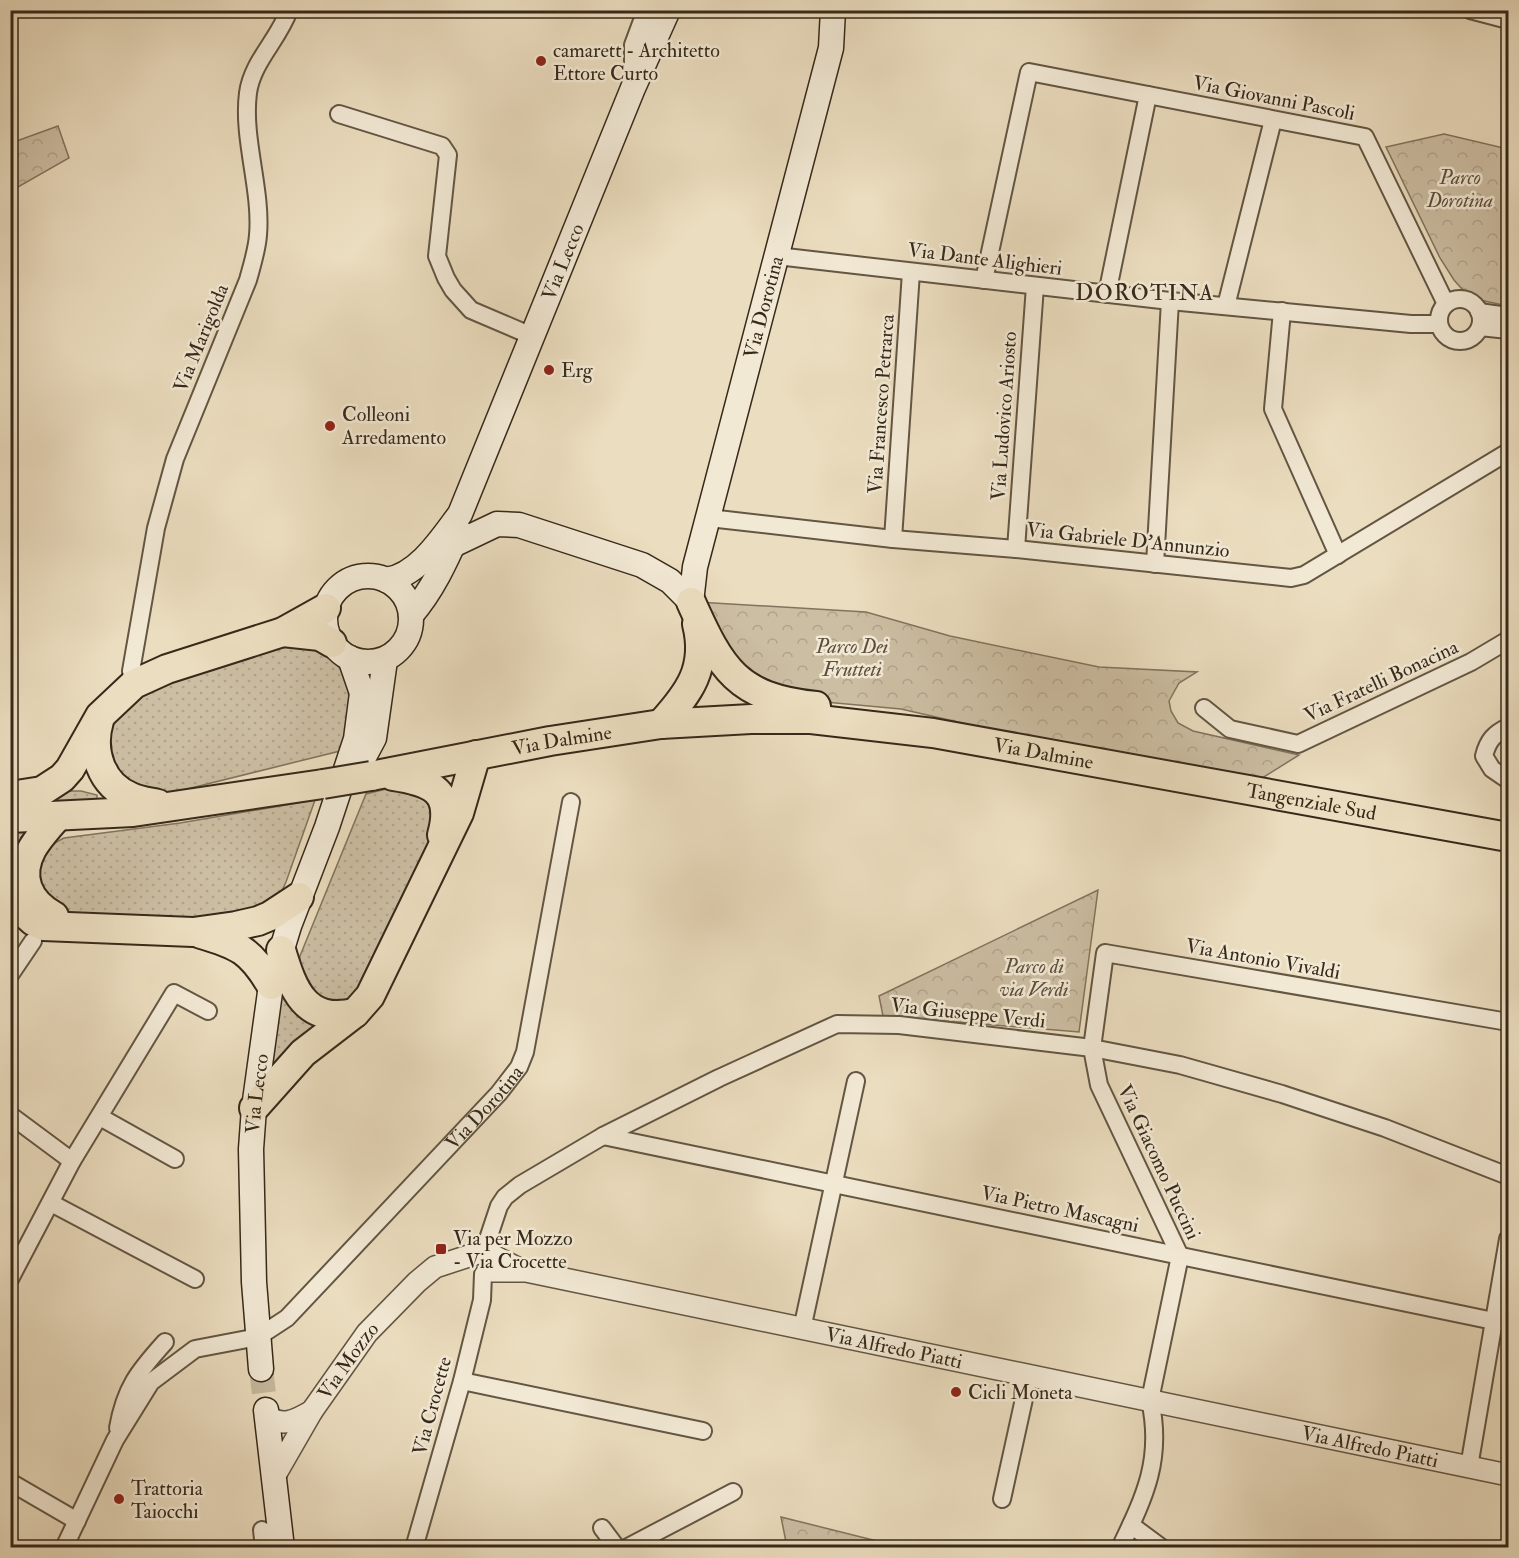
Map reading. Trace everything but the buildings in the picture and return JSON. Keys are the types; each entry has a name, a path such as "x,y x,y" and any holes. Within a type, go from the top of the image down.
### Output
{"highway":[{"path":"661,724 684,696 697,674 700,636 691,602"},
{"path":"691,602 711,647 734,676 747,686 784,701 915,718 1045,745 1114,765"},
{"path":"10,796 42,790 62,778 75,761 100,716 134,684 167,669 283,632 326,608"},
{"path":"283,632 321,636 341,651"},
{"path":"100,716 96,742 97,754 102,769 112,785"},
{"name":"Via Dalmine","path":"10,818 133,812 175,807 376,775 476,755 661,724 751,719 821,720 933,733 1114,765"},
{"path":"254,1108 303,1053 355,1013 370,996 459,813 476,755"},
{"name":"Tangenziale Sud","path":"1114,765 1509,837"},
{"path":"376,775 424,782 439,793 446,809 446,820 435,861"},
{"path":"62,778 112,785 131,797 175,807"},
{"path":"58,816 31,850 27,864 27,886 32,898 40,908 78,926"},
{"path":"10,900 33,921 43,926 193,932 258,921 299,897"},
{"path":"193,932 238,946 252,957 271,986"},
{"path":"281,950 290,980 303,1001 329,1015 355,1013"}],"main road":[{"name":"Via Lecco","path":"386,579 397,578 428,555 460,514 633,88 668,10"},
{"name":"Via Dorotina","path":"691,602 694,567 709,518 831,48 833,10"},
{"name":"Via Lecco","path":"411,615 445,564 460,529 460,514"},
{"path":"453,545 497,524 519,525 642,565 670,581 691,602"},
{"path":"374,576 386,579 400,591 409,607 411,615 409,633 400,649 386,660 368,662 341,651 325,626 326,608 330,596 338,586 349,579 374,576"},
{"name":"Via Lecco","path":"261,1369 251,1149 254,1108 271,986 299,897 327,827 356,739 362,693 341,651"},
{"name":"Via Lecco","path":"327,827 374,738 386,660"},
{"path":"266,1413 282,1548"}],"street":[{"name":"Via Marigolda","path":"134,684 131,671 136,637 156,528 169,480 175,459 248,280 254,257 258,220 248,91 254,74 289,10"},
{"path":"633,88 633,45 646,10"},
{"path":"1470,10 1509,21"},
{"name":"Via Giovanni Pascoli","path":"984,280 1029,72 1365,138 1446,304"},
{"path":"1107,294 1148,95"},
{"path":"339,114 442,146 447,155 437,256 446,278 453,290 471,310 532,336"},
{"path":"1226,306 1272,120"},
{"name":"Via Dante Alighieri","path":"777,256 1170,302 1411,324 1438,324"},
{"name":"Via Francesco Petrarca","path":"893,539 911,272"},
{"name":"Via Ludovico Ariosto","path":"1016,549 1035,286"},
{"path":"1480,319 1471,339 1461,342 1443,334 1438,324 1440,312 1446,304 1464,299 1473,304 1480,319 1509,330"},
{"path":"1155,564 1170,302"},
{"path":"1282,311 1274,409 1338,555"},
{"path":"1480,319 1509,316"},
{"name":"Via Gabriele D'Annunzio","path":"709,518 893,539 1016,549 1290,578 1304,575 1509,452"},
{"name":"Via Fratelli Bonacina","path":"1204,708 1230,729 1298,744 1471,662 1509,640"},
{"path":"1509,727 1491,738 1484,756 1492,769 1509,780"},
{"name":"Via Dorotina","path":"258,1337 287,1318 499,1093 519,1067 525,1052 570,802"},
{"path":"10,975 33,941"},
{"name":"Via Antonio Vivaldi","path":"1092,1048 1105,953 1509,1022"},
{"path":"10,1279 72,1161 174,993 208,1011"},
{"name":"Via Giuseppe Verdi","path":"485,1263 499,1206 505,1197 519,1185 603,1136 719,1078 837,1024 899,1025 1092,1048 1180,1065 1282,1094 1385,1128 1509,1176"},
{"name":"Via Giacomo Puccini","path":"1092,1048 1099,1084 1180,1256 1150,1400 1154,1417 1152,1473 1120,1548"},
{"path":"802,1329 856,1081"},
{"path":"11,1117 72,1161"},
{"path":"100,1117 175,1159"},
{"name":"Via Pietro Mascagni","path":"603,1136 1501,1323"},
{"path":"51,1203 195,1279"},
{"path":"1469,1467 1501,1323 1509,1239"},
{"name":"Via Mozzo","path":"274,1478 312,1412 366,1333 435,1267 444,1263 485,1263"},
{"name":"Via Alfredo Piatti","path":"485,1263 1509,1475"},
{"name":"Via Crocette","path":"414,1548 462,1381 482,1300 485,1263"},
{"path":"64,1548 115,1440 151,1382 195,1349 258,1337"},
{"path":"115,1440 122,1405 130,1386 140,1370 165,1342"},
{"path":"1002,1499 1029,1376"},
{"path":"462,1381 703,1431"},
{"path":"266,1413 279,1422 292,1422 312,1412"},
{"path":"10,1482 76,1521"},
{"path":"626,1548 733,1492"},
{"path":"1131,1525 1162,1548"},
{"path":"602,1528 617,1548"},
{"path":"262,1530 264,1548"}],"green space":[{"path":"58,126 69,158 11,191 11,143"},
{"name":"Parco Dorotina","path":"1444,134 1508,149 1508,306 1470,298 1454,280 1440,258 1386,147"},
{"name":"Parco Dei Frutteti","path":"697,602 866,612 950,636 1099,667 1197,672 1179,683 1169,701 1171,711 1178,723 1193,731 1299,755 1259,780 993,730 901,709 814,701 788,695 740,667"},
{"path":"298,640 316,646 333,660 347,677 351,721 340,751 175,792 151,792 113,772 108,733 113,716 133,694"},
{"path":"398,786 418,795 428,804 432,818 432,840 355,998 331,1004 306,988 299,966 300,956 366,794"},
{"path":"66,791 81,791 97,795 97,802 12,805"},
{"path":"315,800 286,882 280,895 268,905 210,923 72,914 49,904 39,895 40,861 47,849 64,838 180,823"},
{"path":"45,825 21,892 11,891 10,827"},
{"name":"Parco di via Verdi","path":"1098,890 1079,1032 883,1016 879,996"},
{"path":"279,966 331,1022 259,1095"},
{"path":"781,1517 901,1547 787,1547"}],"tunnel":[{"path":"261,1369 266,1410"}],"place":[{"name":"camarett - Architetto Ettore Curto","path":"541,61"},
{"name":"Erg","path":"549,370"},
{"name":"Colleoni Arredamento","path":"330,426"},
{"name":"Via per Mozzo - Via Crocette","path":"441,1249"},
{"name":"Cicli Moneta","path":"956,1392"},
{"name":"Trattoria Taiocchi","path":"119,1499"}],"district":[{"name":"DOROTINA","path":"1145,293"}]}
